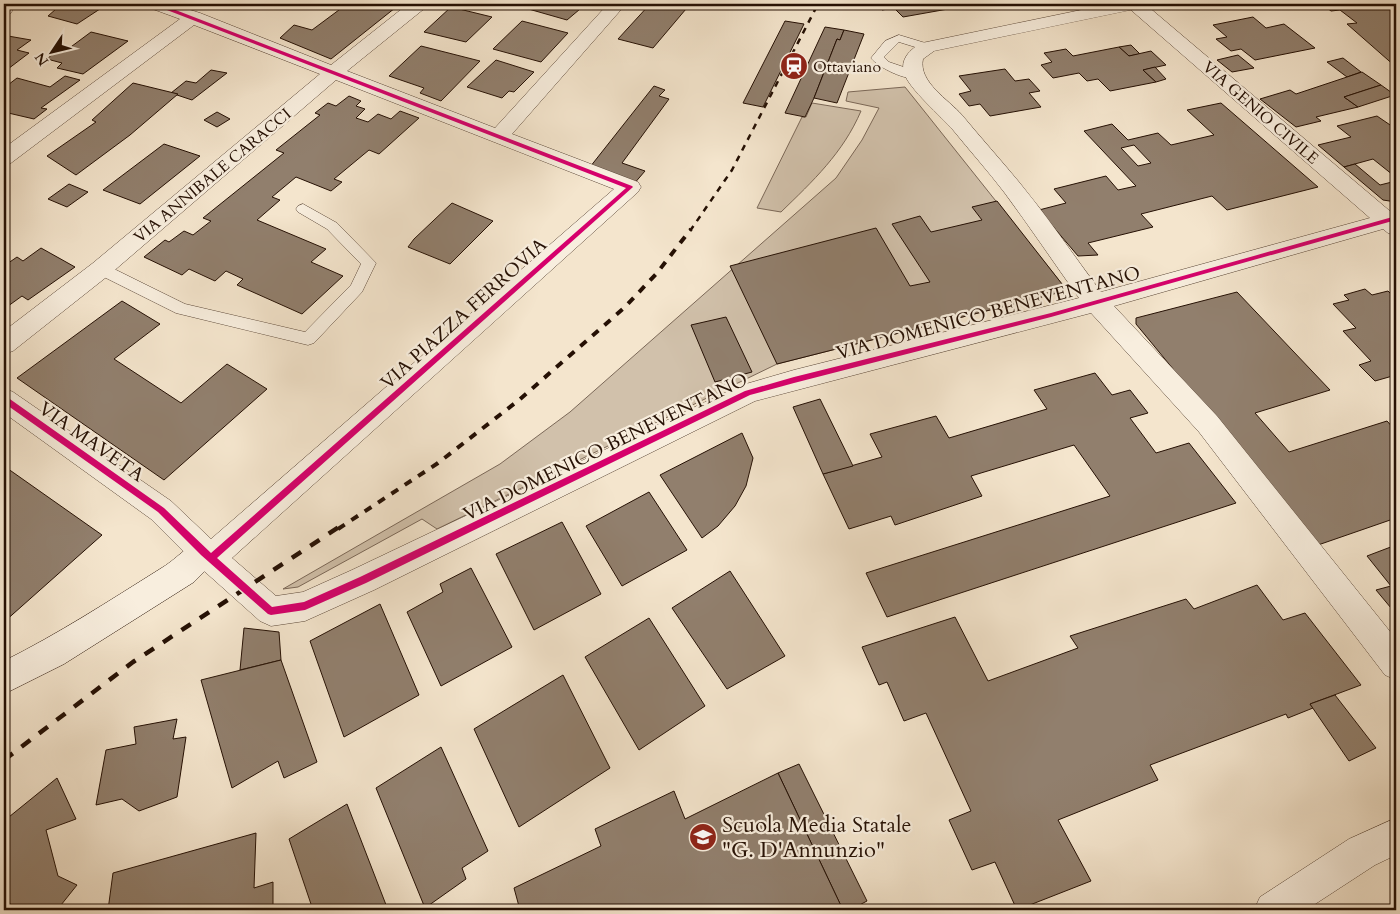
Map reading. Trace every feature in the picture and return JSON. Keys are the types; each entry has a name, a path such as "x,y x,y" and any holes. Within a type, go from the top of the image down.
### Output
{"street":[{"path":"4,10 8,4"},
{"path":"156,4 194,17 498,136 617,4"},
{"name":"VIA ANNIBALE CARACCI","path":"4,344 101,269 334,72 419,4"},
{"path":"1134,4 928,47 920,51 914,58 912,66 914,75 921,85 947,110 1012,188 1095,302 1208,424 1396,664"},
{"name":"VIA GENIO CIVILE","path":"1134,4 1393,222"},
{"path":"4,158 194,17"},
{"name":"VIA PIAZZA FERROVIA","path":"208,555 630,187 498,136"},
{"name":"VIA DOMENICO BENEVENTANO","path":"160,510 271,611 305,606 545,493 748,393 1051,315 1393,222"},
{"name":"VIA MAVETA","path":"4,399 160,510"},
{"path":"4,678 61,648 208,555"},
{"path":"1273,910 1362,852 1396,836"}],"lane":[{"path":"914,75 885,65 877,58 889,42 895,38 928,47"},
{"path":"101,269 181,309 308,339 357,288 369,264 332,226 303,209"}],"shaded area":[{"path":"905,87 1062,284 1057,293 777,364 437,529 422,519 298,587 283,589 500,464 570,412 836,178 862,140 879,108 846,101 848,92"},
{"path":"812,103 861,111 854,126 826,166 781,212 757,208 802,117 806,117"}],"building":[{"path":"34,4 106,5 77,24 48,16 56,9"},
{"path":"347,4 400,4 331,59 280,38 294,25 312,30"},
{"path":"511,4 586,4 567,20"},
{"path":"650,4 667,4 686,9 653,48 618,39"},
{"path":"877,4 943,4 948,9 903,17 894,8 882,10"},
{"path":"1322,4 1396,4 1396,67 1347,24 1357,23 1340,10 1331,11"},
{"path":"451,7 492,17 466,42 424,32"},
{"path":"1253,17 1266,28 1284,24 1315,48 1255,60 1241,49 1231,51 1216,39 1227,37 1213,25"},
{"path":"522,21 568,33 541,62 493,49"},
{"path":"785,21 804,24 763,107 743,103"},
{"path":"825,27 844,30 840,40 837,39 814,98 805,117 785,113"},
{"path":"844,30 864,34 837,103 814,98 837,39 840,40"},
{"path":"91,32 128,41 83,74 57,68 62,63 47,59 57,50 64,52"},
{"path":"8,36 31,40 17,50 29,53 4,72 4,39"},
{"path":"1131,45 1140,54 1129,56 1119,47"},
{"path":"421,46 480,61 441,101 420,93 424,88 389,76"},
{"path":"1119,47 1129,56 1151,51 1166,65 1143,70 1156,82 1110,91 1098,79 1087,81 1079,73 1053,78 1041,65 1052,62 1044,53 1066,49 1073,56"},
{"path":"1238,55 1254,68 1232,72 1217,60"},
{"path":"1343,58 1361,72 1347,77 1327,62"},
{"path":"496,60 534,72 514,92 509,91 502,98 467,87"},
{"path":"1155,67 1166,79 1156,82 1143,70"},
{"path":"1005,69 1015,81 1029,79 1040,91 1029,93 1041,107 990,116 980,104 969,106 959,94 971,91 959,76"},
{"path":"211,70 227,73 192,100 171,93 186,81 196,83"},
{"path":"1362,72 1381,85 1344,97 1358,107 1316,117 1321,121 1296,127 1260,99 1290,90 1296,94"},
{"path":"65,76 80,80 41,108 47,109 34,119 4,112 9,108 4,106 4,88 17,78 50,87"},
{"path":"133,83 178,94 130,135 76,175 47,156 96,122 92,120"},
{"path":"1381,85 1395,95 1358,107 1344,97"},
{"path":"654,86 665,90 659,96 669,99 622,163 645,171 633,185 590,167"},
{"path":"349,96 361,101 356,106 365,109 356,118 368,122 378,114 391,119 400,111 419,118 379,154 369,150 334,179 342,182 331,191 296,177 272,197 280,200 257,220 326,249 311,262 343,276 302,314 237,285 243,279 226,271 215,281 189,269 182,275 144,257 165,240 169,242 184,231 193,235 211,221 203,218 284,153 276,150 320,115 315,113 328,103 336,106"},
{"path":"1221,103 1318,187 1227,210 1212,196 1141,214 1153,227 1088,243 1098,255 1078,256 1039,210 1066,203 1054,189 1106,176 1118,190 1136,186 1084,131 1112,124 1128,140 1158,133 1171,145 1214,135 1187,110","holes":["1134,145 1151,163 1138,166 1121,148"]},
{"path":"217,112 230,119 217,127 204,120"},
{"path":"1377,116 1396,129 1396,174 1393,175 1373,159 1344,167 1318,145 1351,137 1337,126"},
{"path":"164,144 200,156 140,204 103,190"},
{"path":"1355,164 1380,185 1396,181 1396,202 1383,200 1344,167"},
{"path":"69,184 88,192 67,207 48,199"},
{"path":"997,201 1062,284 1057,293 777,364 730,266 876,228 910,286 930,282 892,224 920,216 931,232 982,220 972,207"},
{"path":"452,203 493,221 450,264 408,247 414,239"},
{"path":"41,248 75,267 28,300 22,296 4,309 4,266 17,257 23,261"},
{"path":"1365,289 1372,295 1388,291 1396,299 1396,375 1375,381 1359,365 1371,361 1343,331 1356,328 1333,304 1349,300 1344,295"},
{"path":"1237,292 1330,390 1255,413 1289,452 1387,421 1396,431 1396,518 1318,545 1136,324 1136,318"},
{"path":"122,301 160,324 114,359 181,403 227,364 267,389 164,480 17,378"},
{"path":"726,317 752,372 715,382 691,325"},
{"path":"1095,373 1112,395 1130,390 1148,413 1130,418 1156,453 1189,443 1236,503 887,617 866,573 1110,496 1074,445 971,476 982,496 895,525 891,516 849,529 823,474 882,457 870,434 936,416 949,438 1047,409 1034,390"},
{"path":"820,399 853,466 823,474 793,407"},
{"path":"742,433 753,458 746,486 735,506 718,526 702,538 660,475"},
{"path":"4,466 102,535 4,622"},
{"path":"649,492 687,550 622,586 586,526"},
{"path":"562,522 601,594 534,630 496,554"},
{"path":"1396,545 1396,614 1376,590 1391,586 1367,556"},
{"path":"471,568 512,647 441,686 407,612 443,592 440,584"},
{"path":"730,571 785,656 727,689 672,608"},
{"path":"1257,585 1283,620 1305,613 1361,685 1310,704 1313,708 1288,718 1286,714 1150,765 1158,780 1058,820 1091,881 1017,910 995,862 972,870 949,820 971,811 926,713 904,721 887,682 879,685 862,647 955,617 988,681 1078,648 1070,636 1186,599 1194,609"},
{"path":"380,604 419,695 344,737 310,641"},
{"path":"649,618 705,706 639,750 585,657"},
{"path":"244,628 279,632 281,660 240,670"},
{"path":"281,660 317,762 284,778 278,761 232,788 201,680"},
{"path":"563,675 610,768 519,827 474,729"},
{"path":"1335,695 1376,748 1349,761 1310,704"},
{"path":"177,719 173,739 186,737 177,797 139,811 122,799 96,805 106,750 136,744 134,727"},
{"path":"441,747 488,851 462,868 466,879 425,908 376,788"},
{"path":"799,764 867,901 850,910 843,910 778,773"},
{"name":"Scuola Media Statale \"G. D'Annunzio\"","path":"778,773 843,910 520,910 514,888 601,846 595,829 674,791 685,819"},
{"path":"57,778 76,819 46,830 58,876 77,885 57,910 16,910 4,897 4,821"},
{"path":"347,804 388,910 313,910 289,839"},
{"path":"256,833 254,888 273,882 273,910 108,910 113,873"}],"railway":[{"path":"690,231 732,170 818,4"},
{"path":"338,529 438,463 519,400 624,308 657,273 691,229"},
{"path":"4,760 133,662 339,527"}],"cycle path":[{"path":"156,4 630,187 212,557"},
{"path":"4,399 161,510 204,552 271,611 305,606 363,580 748,393 1051,315 1396,218"}],"place":[{"name":"Ottaviano","path":"794,66"},
{"name":"Scuola Media Statale \"G. D'Annunzio\"","path":"703,837"}]}
